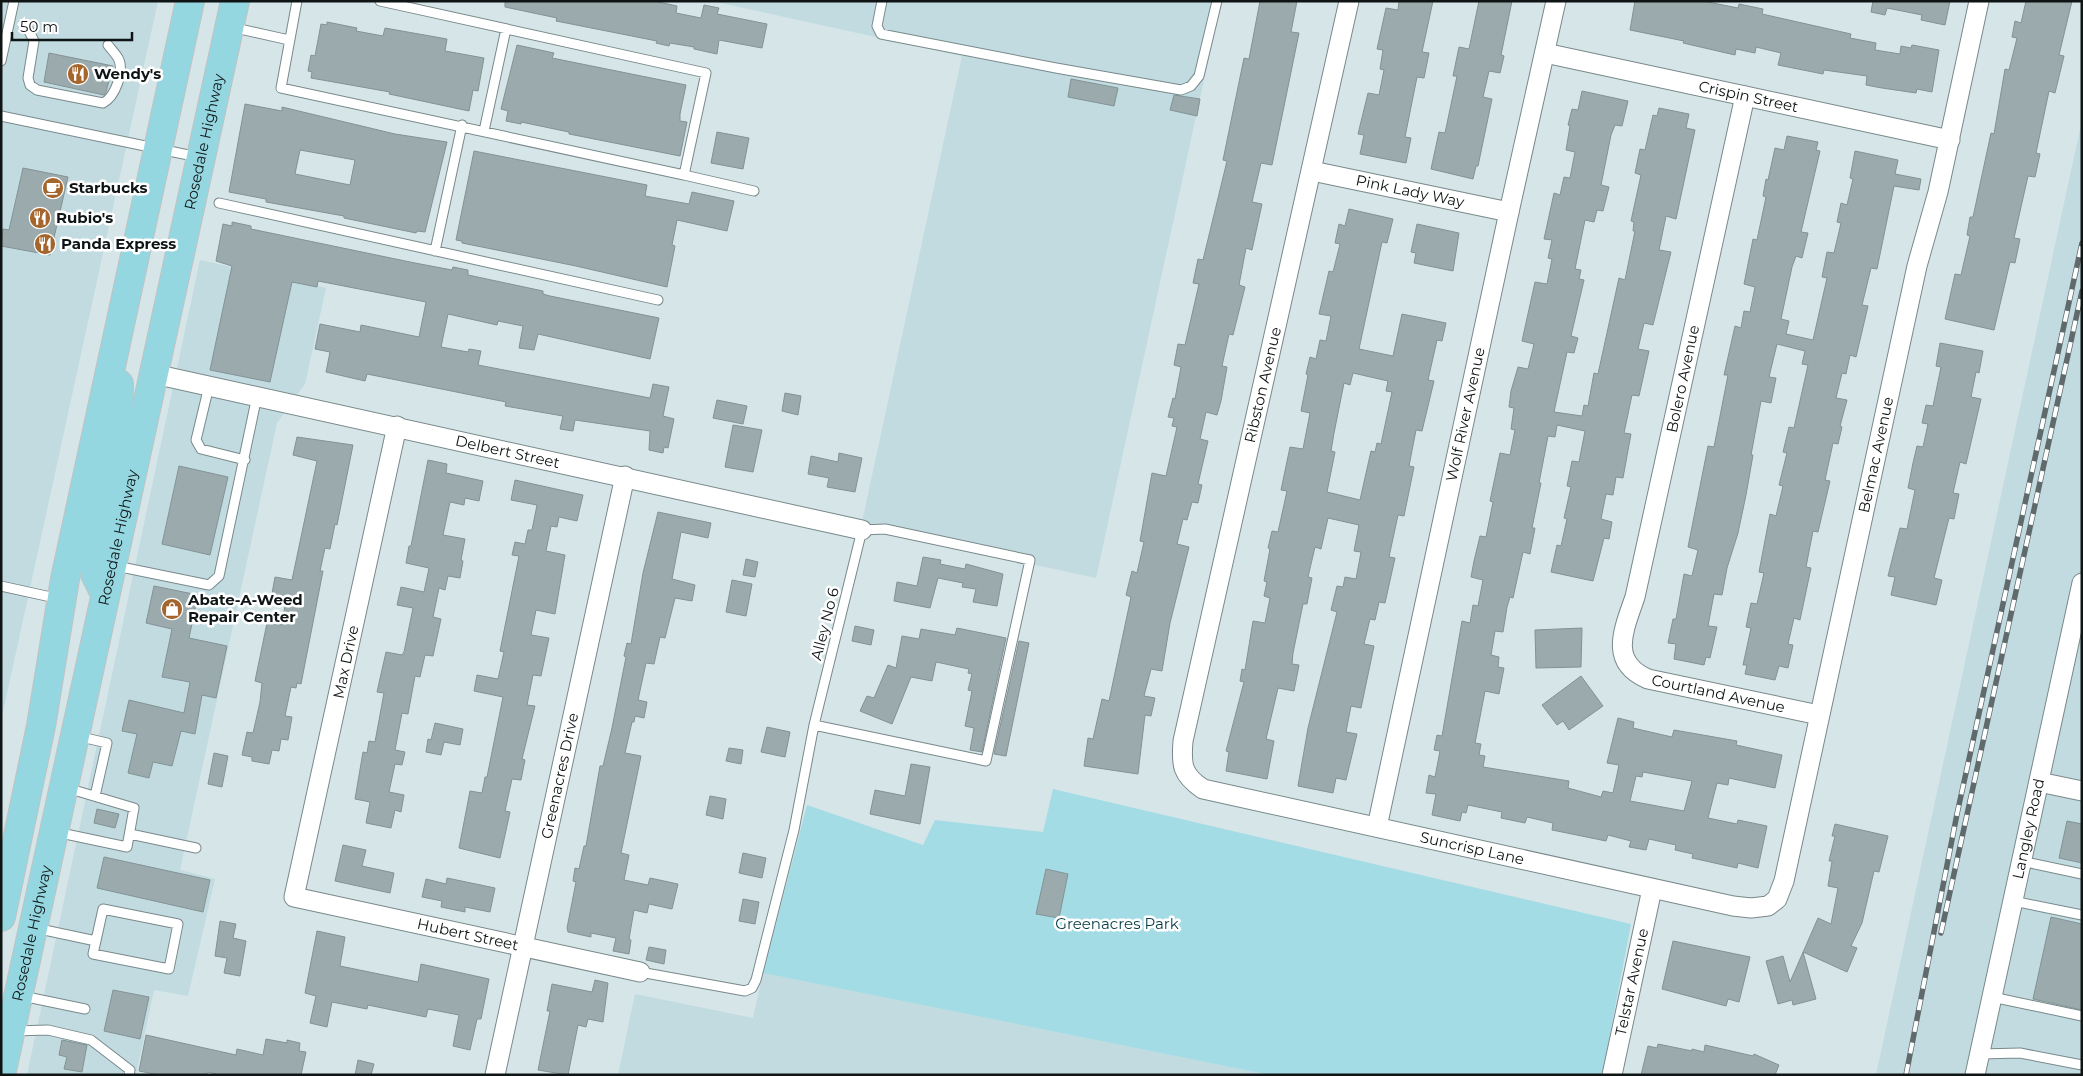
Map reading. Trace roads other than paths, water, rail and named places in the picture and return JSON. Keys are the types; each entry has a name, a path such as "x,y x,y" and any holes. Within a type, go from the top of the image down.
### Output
{"main road":[{"path":"1,917 41,726 62,599 190,1"},
{"name":"Rosedale Highway","path":"1,1075 232,14"},
{"path":"106,596 95,574 95,552 118,428 121,393 114,350"}],"street":[{"name":"Ribston Avenue","path":"1184,770 1182,756 1183,741 1349,1"},
{"name":"Wolf River Avenue","path":"1377,827 1508,212 1556,1"},
{"name":"Belmac Avenue","path":"1768,906 1777,899 1784,881 1917,266 1938,192 1979,1"},
{"name":"Crispin Street","path":"1545,53 1950,140"},
{"name":"Bolero Avenue","path":"1625,661 1622,650 1624,631 1635,597 1745,96"},
{"name":"Pink Lady Way","path":"1312,171 1508,212"},
{"name":"Delbert Street","path":"154,374 625,476 862,530"},
{"name":"Max Drive","path":"294,897 397,426"},
{"name":"Greenacres Drive","path":"495,1075 625,476"},
{"name":"Langley Road","path":"1975,1075 2082,583"},
{"name":"Courtland Avenue","path":"1625,661 1634,673 1648,679 1819,715"},
{"name":"Suncrisp Lane","path":"1184,770 1191,781 1203,789 1733,906 1751,908 1768,906"},
{"path":"2039,782 2082,792"},
{"name":"Telstar Avenue","path":"1612,1075 1652,888"},
{"name":"Hubert Street","path":"294,897 640,972"}],"lane":[{"path":"1,61 14,1"},
{"path":"297,1 281,88 462,125 754,191"},
{"path":"380,1 706,73 684,175"},
{"path":"882,1 877,26 882,34 1181,90 1191,86 1199,76 1216,1"},
{"path":"232,14 290,40"},
{"path":"27,27 34,41 28,78 30,85 37,90 103,103 110,100 115,92 120,66 118,59 108,45"},
{"path":"484,130 506,29"},
{"path":"1,116 201,158"},
{"path":"435,251 462,125"},
{"path":"219,204 658,300"},
{"path":"210,386 196,440 201,449 245,460"},
{"path":"113,566 209,585 219,576 257,396"},
{"path":"814,725 986,761 1030,560 884,529 862,530"},
{"name":"Alley No 6","path":"640,972 744,991 752,988 760,973 794,830 814,725 862,530"},
{"path":"1,586 62,599"},
{"path":"76,736 106,743 95,796"},
{"path":"55,832 127,847 130,834 134,808 65,787"},
{"path":"130,834 196,848"},
{"path":"2022,861 2082,874"},
{"path":"2013,901 2082,914"},
{"path":"103,909 178,924 169,969 93,954 96,941 103,909"},
{"path":"34,928 96,941"},
{"path":"19,996 85,1009"},
{"path":"1992,997 2082,1016"},
{"path":"12,1031 48,1030 91,1040 130,1070 129,1075"},
{"path":"1980,1054 2020,1052 2082,1065"}],"railway":[{"path":"1906,1075 1957,814 2082,243"},
{"path":"1941,933 2082,291"}],"place":[{"name":"Wendy's","path":"78,74"},
{"name":"Starbucks","path":"53,188"},
{"name":"Rubio's","path":"40,218"},
{"name":"Panda Express","path":"45,244"},
{"name":"Abate-A-Weed Repair Center","path":"172,609"}],"park label":[{"name":"Greenacres Park","path":"1117,924"}]}
